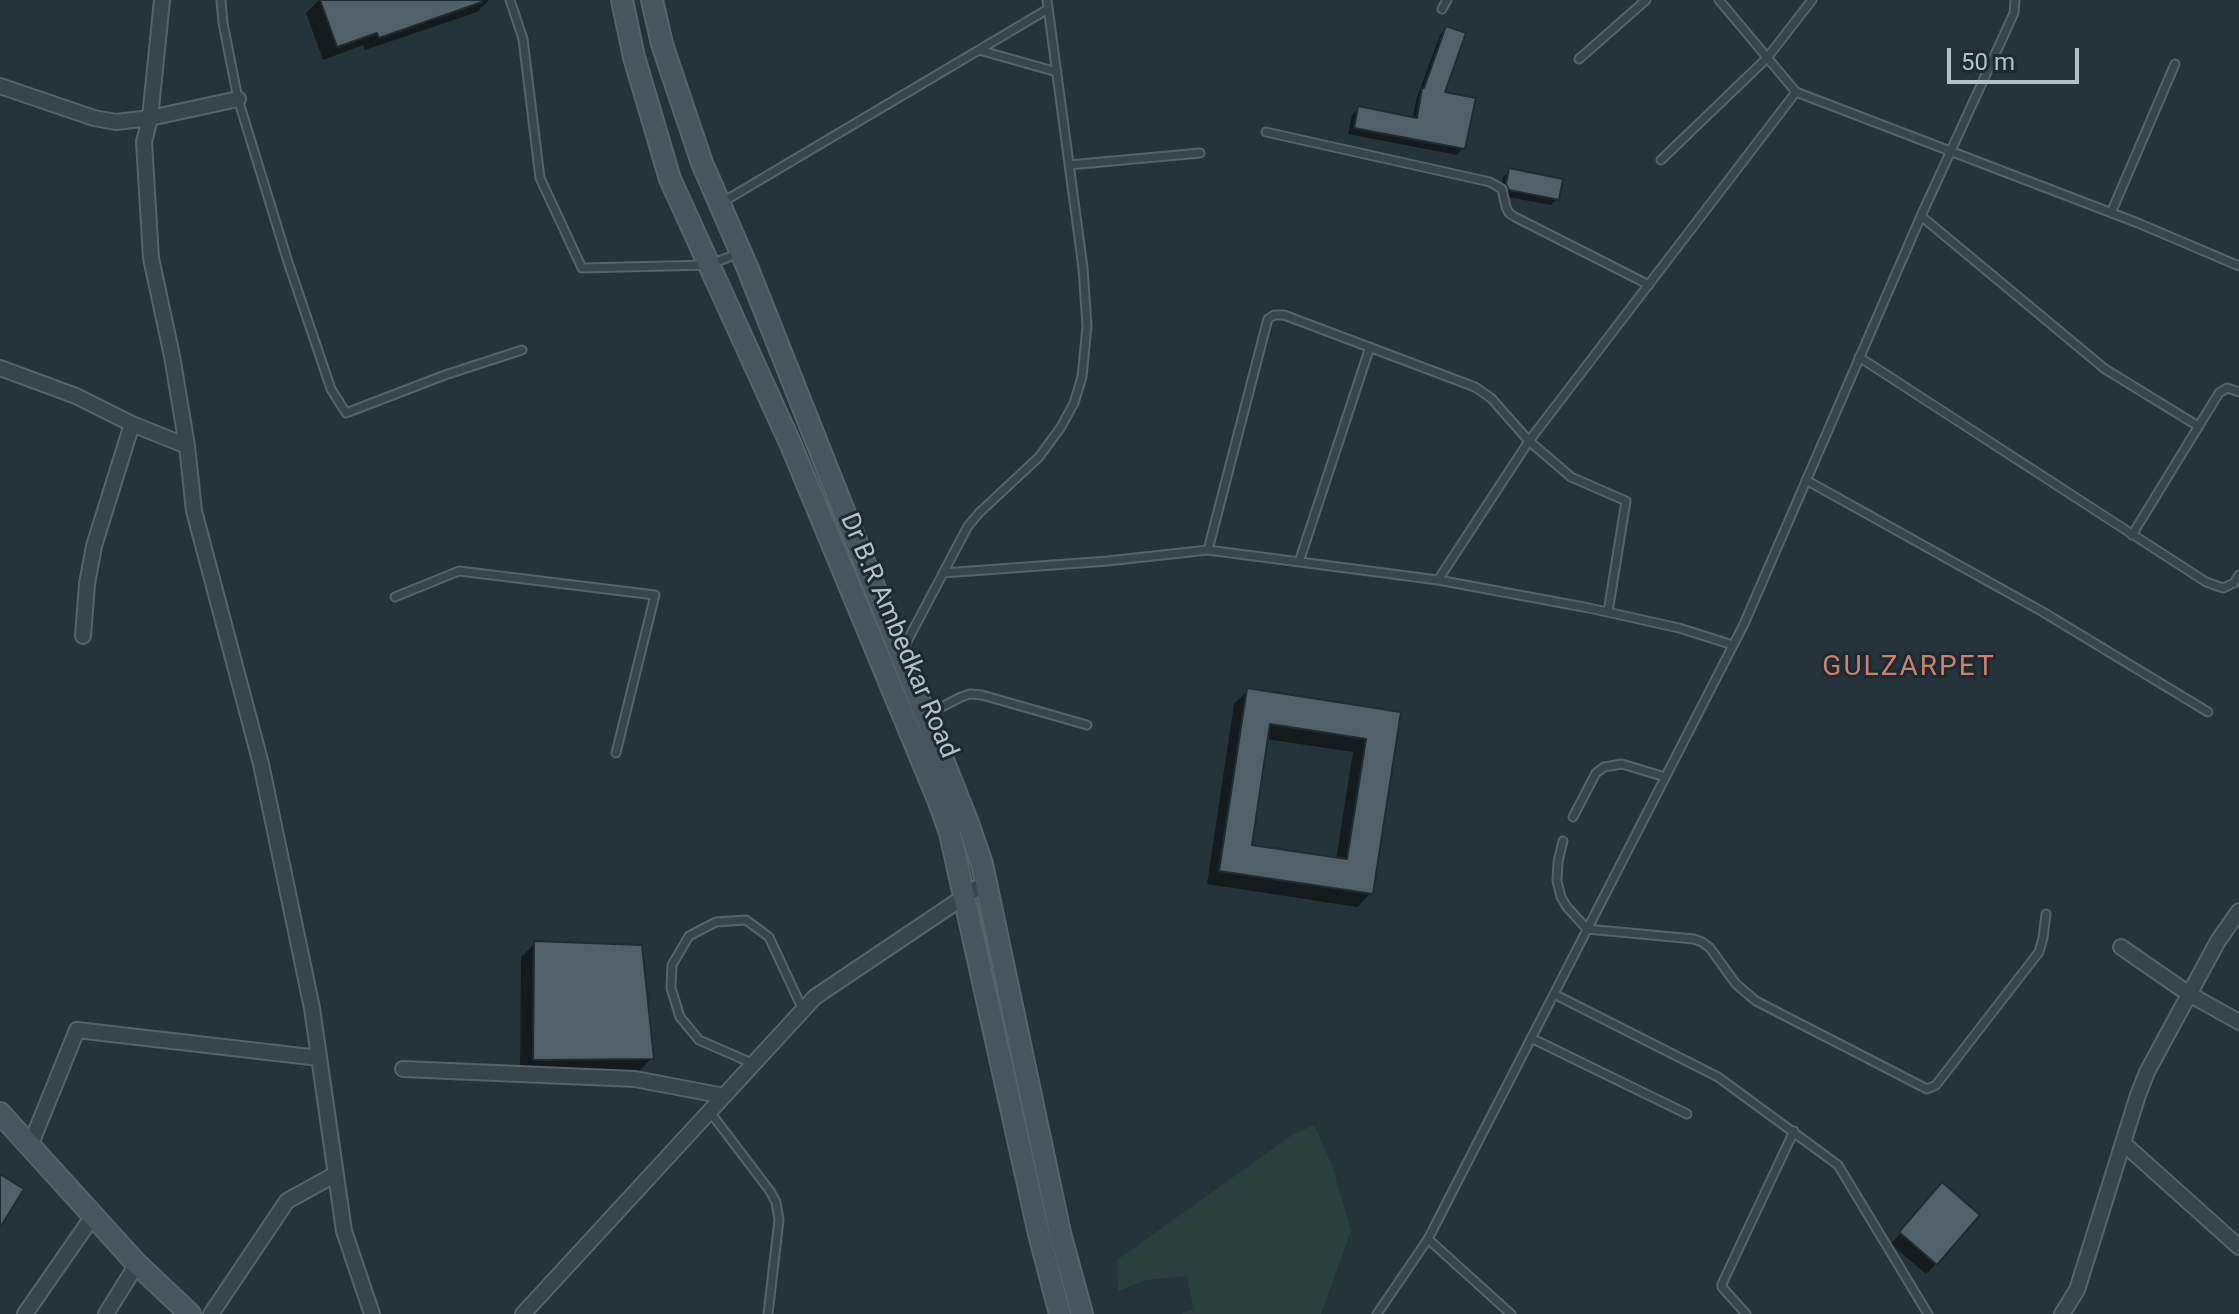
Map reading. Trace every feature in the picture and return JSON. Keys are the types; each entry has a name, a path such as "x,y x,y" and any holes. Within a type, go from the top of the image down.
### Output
{"street":[{"path":"162,0 150,118 144,142 151,258 172,356 194,511 261,764 309,993 344,1231 372,1314"},
{"name":"Dr B.R Ambedkar Road","path":"622,0 634,57 670,179 791,445 943,812 955,848 1031,1199 1060,1314"},
{"name":"Dr B.R Ambedkar Road","path":"652,0 662,44 698,150 968,823 986,882 1051,1191 1082,1314"},
{"path":"0,86 94,118 116,122 238,99"},
{"path":"0,368 76,396 132,424 187,446"},
{"path":"83,636 94,546 132,424"},
{"path":"523,1314 815,997 986,882"},
{"path":"2062,1314 2080,1282 2147,1072 2218,941 2239,911"},
{"path":"2121,947 2189,994 2239,1022"},
{"path":"30,1146 77,1030 319,1058"},
{"path":"403,1069 635,1079 724,1096"},
{"path":"0,1113 137,1264 190,1314"},
{"path":"2123,1143 2239,1247"},
{"path":"211,1314 287,1201 336,1174"},
{"path":"1031,1199 1051,1191"},
{"path":"25,1314 93,1216"},
{"path":"106,1314 137,1264"}],"lane":[{"path":"221,0 238,99 331,389 346,413 445,375 522,350"},
{"path":"510,0 523,39 540,178 582,268 708,265 741,253"},
{"path":"882,665 901,653 968,526 1039,457 1061,427 1074,403 1082,377 1087,326 1083,268 1047,0"},
{"path":"1442,9 1447,0"},
{"path":"1579,59 1646,0"},
{"path":"1719,0 1796,92 2111,213 2239,266"},
{"path":"1661,160 1767,58 1812,0"},
{"path":"1377,1314 1428,1239 1733,645 1921,216 2014,13 2015,0"},
{"path":"719,204 1048,9"},
{"path":"979,50 1057,72"},
{"path":"2111,213 2175,64"},
{"path":"1438,580 1529,441 1796,92"},
{"path":"1266,132 1490,182 1502,189 1506,207 1515,217 1649,285"},
{"path":"1069,165 1200,153"},
{"path":"1921,216 2105,369 2198,426"},
{"path":"1208,550 1268,319 1274,315 1284,315 1475,387 1491,398 1529,441 1571,477 1626,501 1608,612"},
{"path":"1299,562 1370,347"},
{"path":"1859,357 2206,582 2223,588 2234,583 2239,575"},
{"path":"2132,535 2222,389 2239,392"},
{"path":"1806,480 2043,612 2208,712"},
{"path":"943,573 1208,550 1438,580 1608,612 1679,628 1733,645"},
{"path":"395,597 459,571 655,595 616,753"},
{"path":"925,715 970,694 1087,725"},
{"path":"1573,817 1596,773 1604,767 1622,764 1665,777"},
{"path":"1563,841 1558,862 1559,889 1567,907 1587,929 1702,942 1710,948 1736,984 1756,1001 1927,1089 1936,1085 2039,952 2046,914"},
{"path":"754,1064 699,1040 680,1017 671,988 672,965 689,936 716,922 746,920 769,937 803,1010"},
{"path":"1554,994 1718,1077 1838,1165 1928,1314"},
{"path":"1531,1038 1687,1114"},
{"path":"710,1112 776,1202 779,1220 768,1314"},
{"path":"1746,1314 1722,1284 1794,1131"},
{"path":"1428,1239 1511,1314"}],"green space":[{"path":"1314,1125 1332,1165 1351,1231 1321,1314 1181,1314 1193,1309 1187,1276 1146,1280 1118,1291 1117,1260 1292,1135"}],"building":[{"path":"320,0 482,2 379,38 377,33 337,47"},
{"path":"1446,26 1466,33 1445,92 1476,98 1465,149 1354,128 1358,106 1417,118 1422,88"},
{"path":"1509,168 1563,179 1559,200 1509,190 1506,184"},
{"path":"1247,688 1401,712 1373,894 1219,871","holes":["1270,724 1366,739 1347,859 1252,845"]},
{"path":"534,941 642,945 654,1059 533,1060"},
{"path":"0,1174 24,1189 0,1228"},
{"path":"1942,1182 1980,1215 1937,1265 1899,1232"}],"district":[{"name":"GULZARPET","path":"1909,668"}]}
